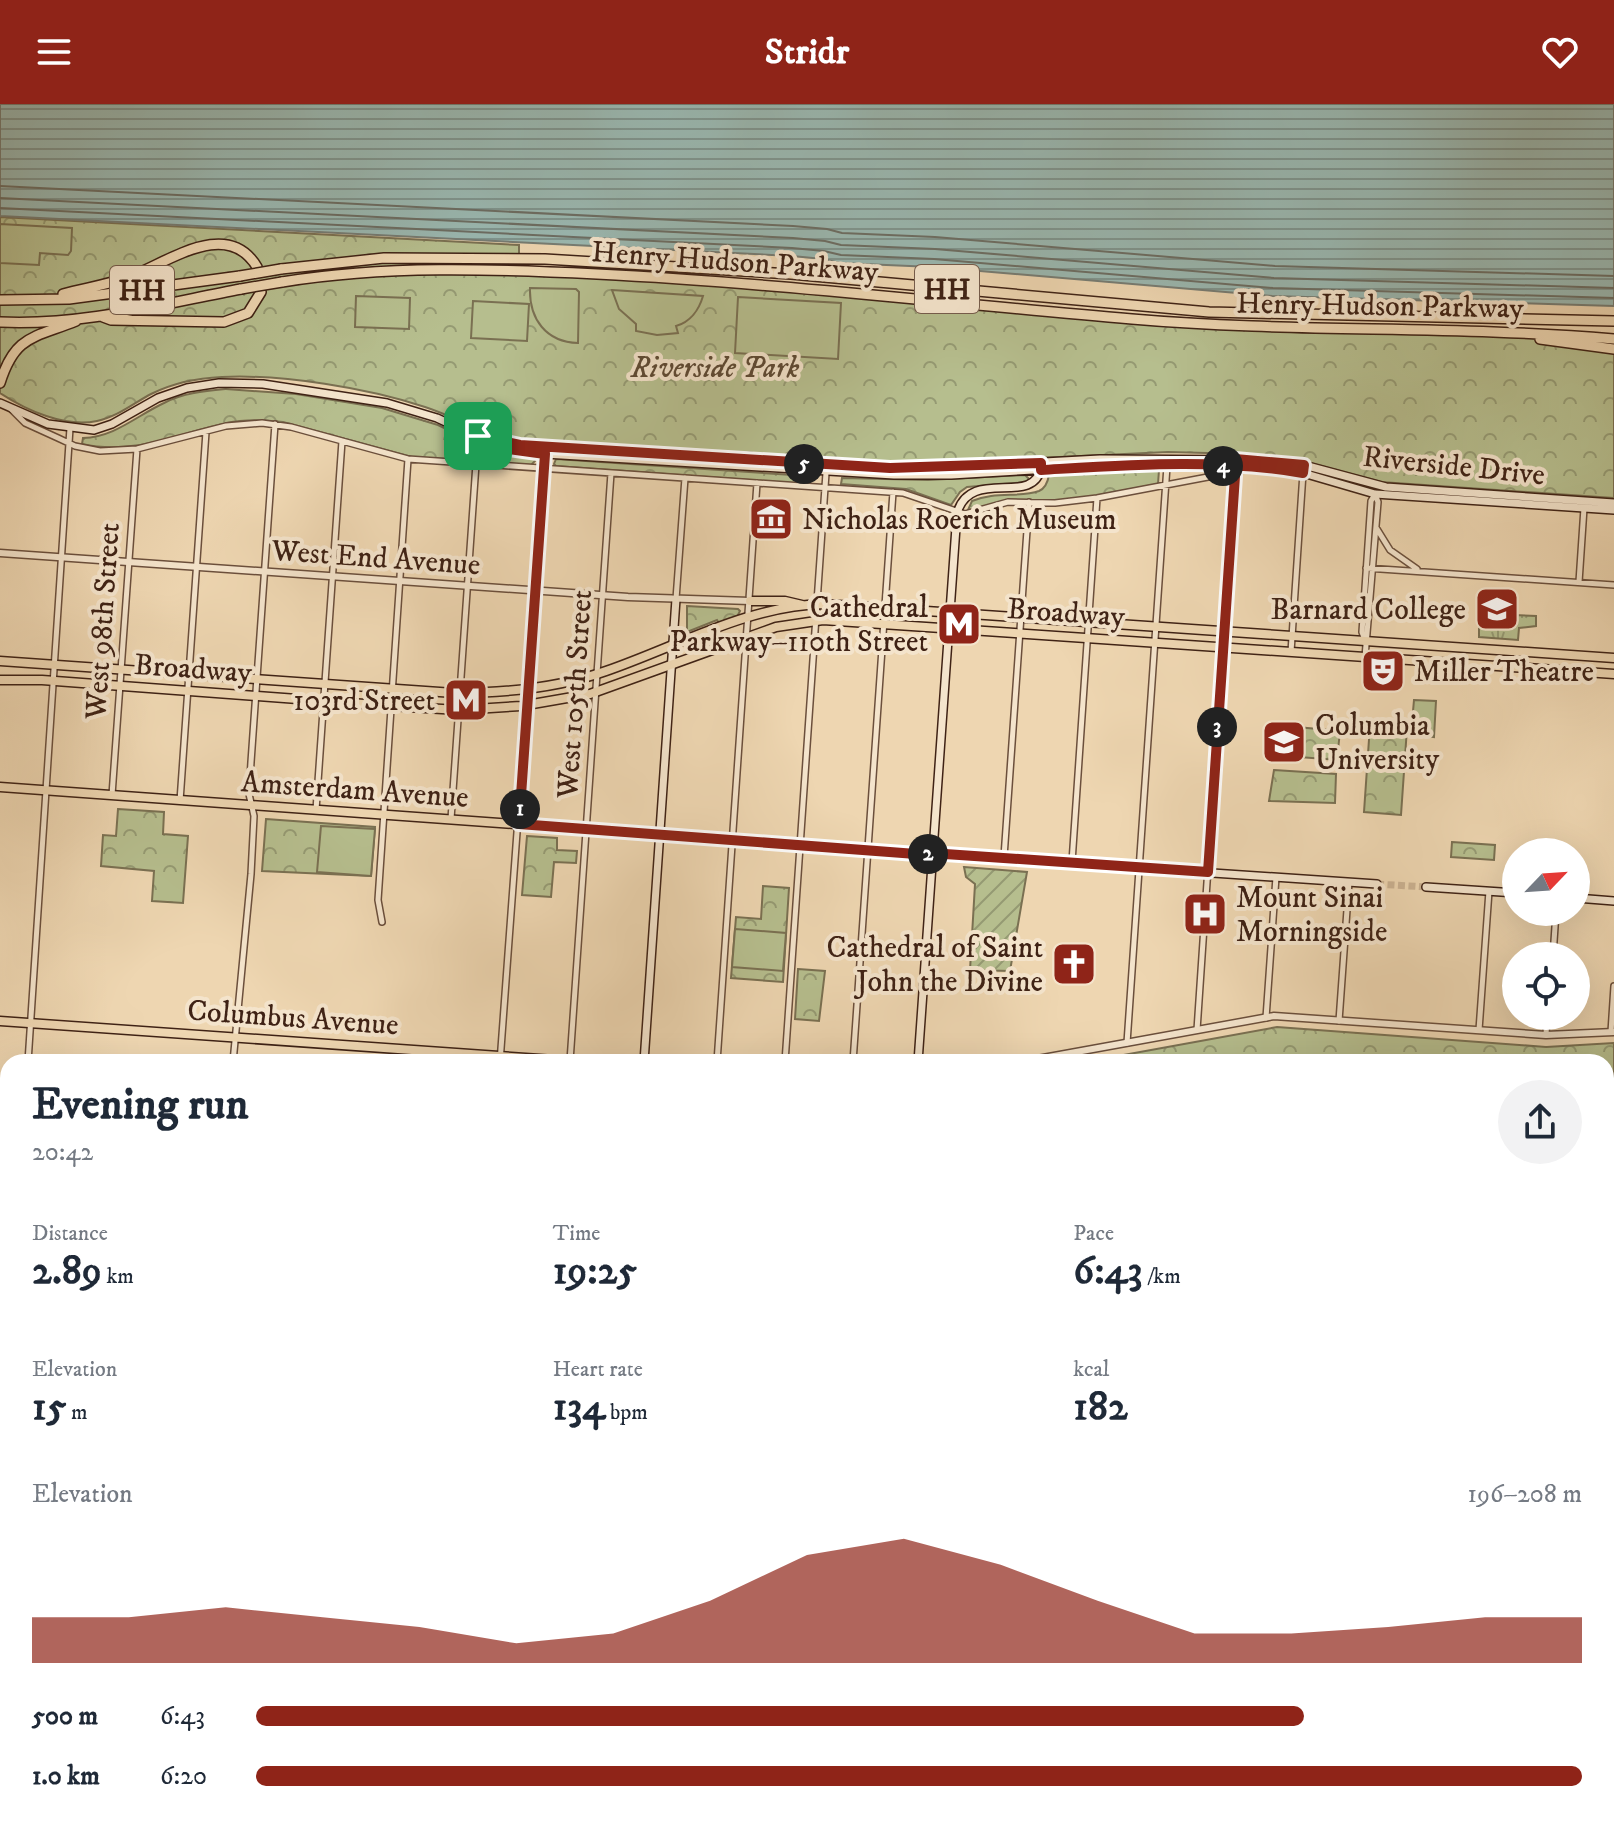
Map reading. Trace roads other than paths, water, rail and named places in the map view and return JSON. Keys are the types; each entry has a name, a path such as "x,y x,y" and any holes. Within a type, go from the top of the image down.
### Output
{"highway":[{"path":"44,300 124,279 209,245 224,244 238,248 257,267"},
{"name":"Henry Hudson Parkway","path":"0,300 44,300 138,291 281,269 384,258 545,259 801,275 1209,312 1614,321"},
{"name":"Henry Hudson Parkway","path":"0,322 100,316 282,282 338,274 408,270 554,272 778,286 1186,323 1481,331 1614,339"},
{"path":"100,316 111,320 224,322 248,313 261,292"},
{"path":"0,383 8,358 20,345 37,335 83,318"},
{"path":"1481,331 1614,349"}],"main road":[{"name":"Riverside Drive","path":"0,403 34,419 89,430 104,427 158,398 183,389 235,383 285,387 387,403 437,418 502,448 932,476 1041,467 1167,462 1235,463 1304,469 1376,490 1614,510"},
{"path":"919,1054 957,513 962,500 971,493 1032,485 1038,480 1041,467"},
{"name":"Riverside Drive","path":"1376,490 1614,503"},
{"path":"645,1054 676,599"},
{"path":"750,601 812,605"},
{"name":"Broadway","path":"0,661 392,690 460,693 528,689 598,674 748,618 812,605 885,607 1614,658"},
{"name":"Broadway","path":"0,680 459,710 527,706 596,692 747,636 816,620 1614,674"},
{"path":"1505,666 1506,651"},
{"path":"1574,670 1575,655"},
{"name":"Amsterdam Avenue","path":"0,787 659,836 1377,884"},
{"path":"1426,887 1502,892"},
{"path":"1590,899 1614,901"},
{"name":"Columbus Avenue","path":"0,1021 440,1054"}],"street":[{"name":"Riverside Drive","path":"11,409 25,423 69,443 100,451 137,449 247,423 275,424 408,459 893,492 910,495 957,513 972,513 1004,503 1097,498 1229,473 1235,463"},
{"path":"235,1054 251,874 254,816 249,794 275,424"},
{"path":"28,1054 70,428"},
{"path":"180,802 206,431"},
{"path":"315,811 342,441"},
{"name":"West 98th Street","path":"112,795 137,449"},
{"path":"500,1054 545,450"},
{"path":"382,922 378,900 408,459"},
{"path":"1127,1043 1167,462"},
{"path":"1197,1030 1235,463"},
{"path":"451,819 476,464"},
{"path":"1291,652 1304,469"},
{"path":"786,1054 816,620 812,605 826,470"},
{"name":"West 105th Street","path":"571,1054 611,473"},
{"path":"676,599 685,478"},
{"path":"718,1054 757,483"},
{"path":"1370,568 1378,502 1376,490"},
{"path":"1365,657 1365,641 1369,633 1371,501 1376,490"},
{"path":"854,1054 893,492"},
{"path":"1072,862 1097,498"},
{"path":"1004,857 1029,502"},
{"path":"1579,582 1584,508"},
{"path":"1376,526 1390,550 1422,572"},
{"name":"West End Avenue","path":"0,553 535,591 750,601"},
{"path":"1370,568 1614,585"},
{"path":"1266,1018 1276,876"},
{"path":"1339,1021 1349,882"},
{"path":"1479,1030 1489,891"},
{"path":"1066,1054 1279,1016 1546,1035 1612,1032 1614,986"},
{"path":"1546,1030 1546,1035"}],"water":[{"path":"0,104 1614,104 1614,306 1272,296 933,267 840,263 792,256 0,216"}],"tunnel":[{"path":"1377,884 1426,887"}],"place":[{"name":"Nicholas Roerich Museum","path":"771,519"},
{"name":"Barnard College","path":"1497,609"},
{"name":"Cathedral Parkway–110th Street","path":"959,624"},
{"name":"Miller Theatre","path":"1383,671"},
{"name":"103rd Street","path":"466,700"},
{"name":"Columbia University","path":"1284,742"},
{"name":"Mount Sinai Morningside","path":"1205,914"},
{"name":"Cathedral of Saint John the Divine","path":"1074,964"}],"park label":[{"name":"Riverside Park","path":"715,367"}]}
